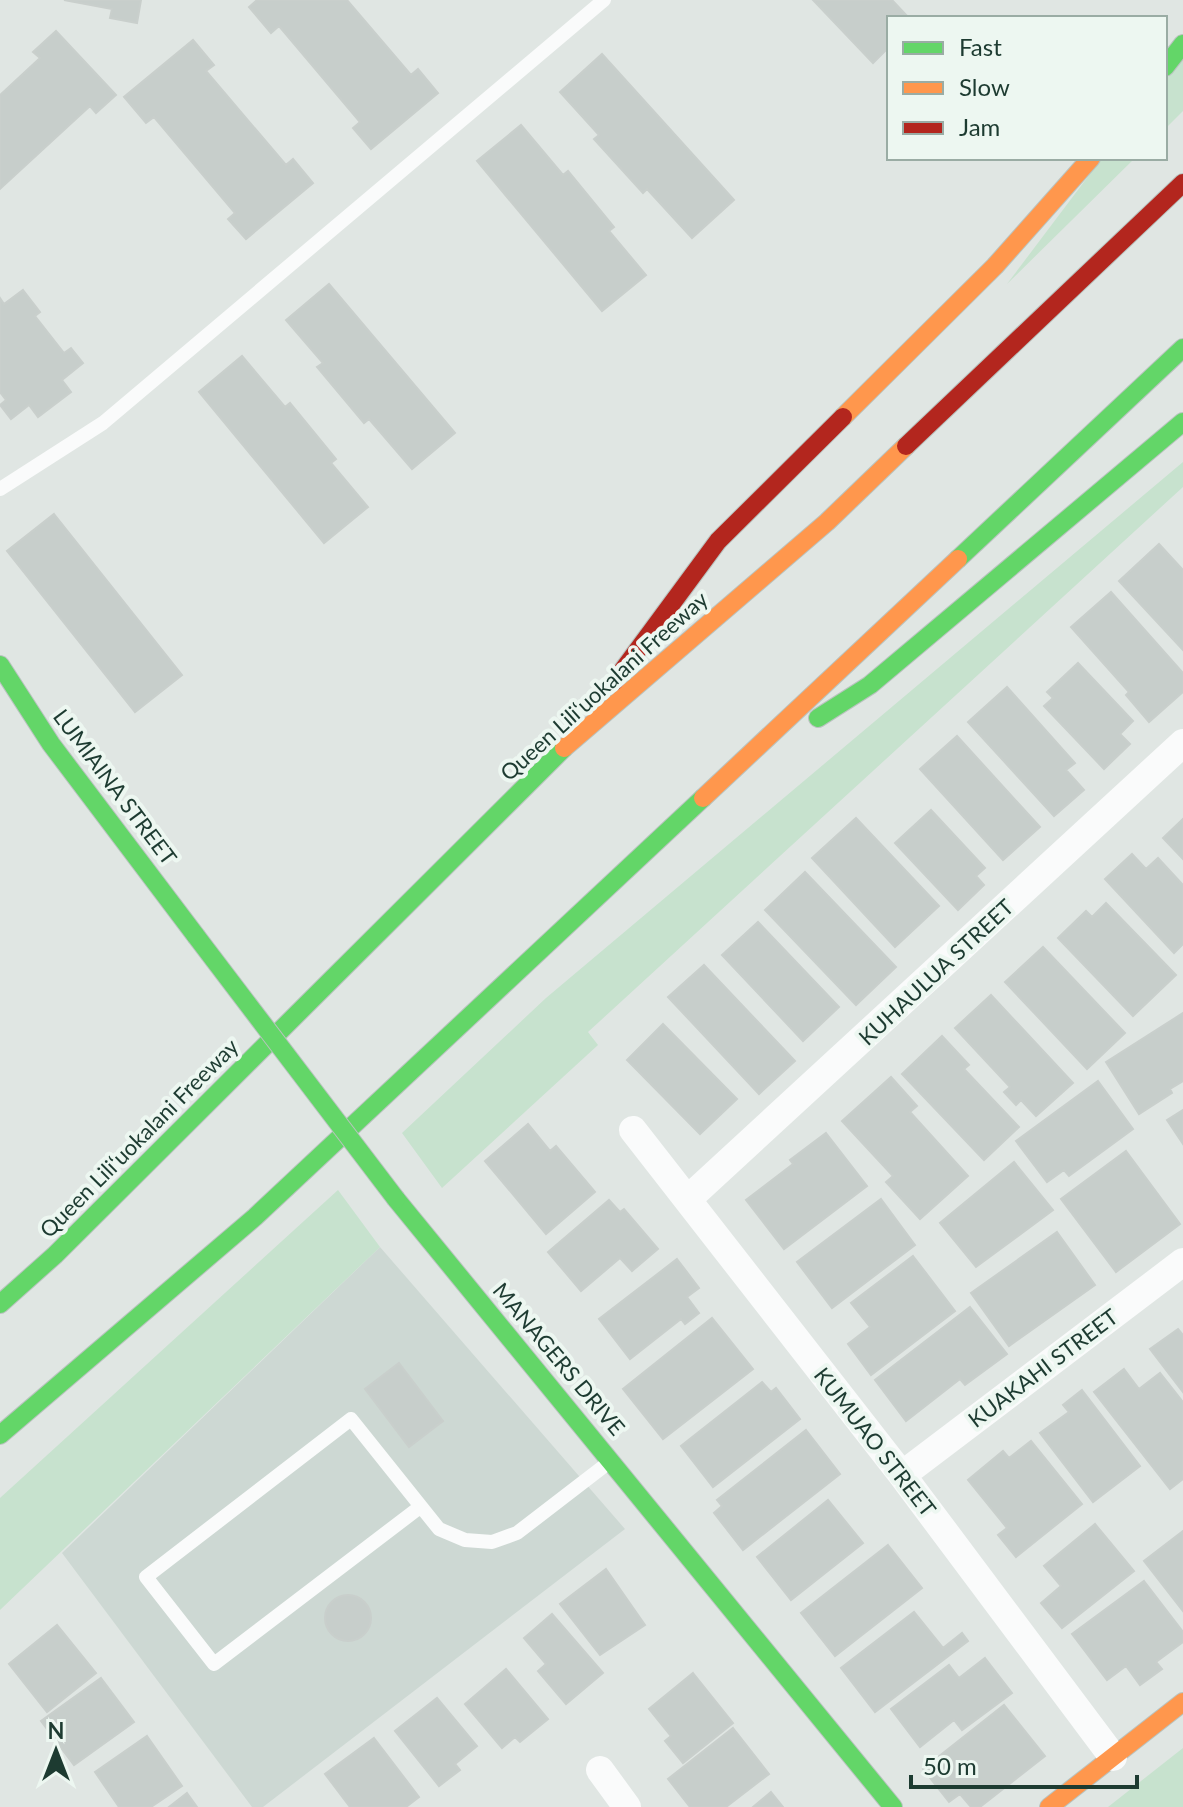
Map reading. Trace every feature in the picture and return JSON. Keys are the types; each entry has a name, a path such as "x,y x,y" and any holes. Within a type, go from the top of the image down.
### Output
{"main road":[{"path":"1167,64 1183,44"},
{"path":"568,744 718,541 995,266 1089,160"},
{"name":"Queen Liliʻuokalani Freeway","path":"0,1304 67,1244 568,744 827,522 1183,183"},
{"path":"0,1435 255,1217 1183,348"},
{"path":"723,781 870,685 1183,422"},
{"name":"LUMIAINA STREET","path":"0,665 75,776 196,936"},
{"name":"MANAGERS DRIVE","path":"196,936 396,1199 893,1807"},
{"path":"1049,1807 1183,1702"}],"street":[{"name":"KUHAULUA STREET","path":"688,1199 1183,743"},
{"name":"KUMUAO STREET","path":"633,1130 902,1475 1113,1757"},
{"name":"KUAKAHI STREET","path":"902,1475 1183,1262"},
{"path":"600,1770 627,1807"}],"lane":[{"path":"0,489 103,423 604,0"},
{"path":"420,1507 214,1664 146,1577 351,1419 439,1529 465,1540 492,1542 517,1533 612,1460"}],"shaded area":[{"path":"380,1247 625,1529 263,1807 252,1807 62,1553"}],"green space":[{"path":"1183,59 1183,111 1167,127 1167,79"},
{"path":"1100,160 1133,160 1007,284"},
{"path":"1183,462 1183,487 588,1032 598,1045 442,1188 402,1133 546,998"},
{"path":"338,1190 380,1247 0,1610 0,1498"},
{"path":"1183,1748 1183,1807 1108,1807"}],"building":[{"path":"64,0 141,0 137,23 110,18 112,9"},
{"path":"257,0 347,0 411,75 418,69 438,93 371,149 353,128 360,122 279,26 271,33 249,7"},
{"path":"813,0 892,0 907,16 887,16 887,49 873,63"},
{"path":"56,31 116,95 96,113 90,106 0,189 0,95 40,58 33,52"},
{"path":"193,40 214,65 206,71 286,165 293,159 313,183 246,239 228,219 235,213 154,117 146,123 124,97"},
{"path":"602,54 734,200 692,238 647,189 643,193 594,139 599,135 560,92"},
{"path":"521,125 563,175 568,171 614,227 609,231 646,275 602,311 477,161"},
{"path":"329,284 455,433 412,469 369,419 364,423 317,367 323,363 286,320"},
{"path":"23,290 40,312 35,316 64,353 71,348 83,363 62,380 71,392 38,417 29,405 11,419 0,405 6,400 0,392 0,298 4,304"},
{"path":"242,356 285,407 290,403 336,459 331,463 368,507 324,543 199,392"},
{"path":"54,514 182,675 135,712 7,551"},
{"path":"1159,544 1183,570 1183,650 1119,581"},
{"path":"1111,592 1183,673 1183,692 1149,722 1126,695 1129,692 1071,627"},
{"path":"1078,663 1133,721 1120,734 1130,744 1104,769 1044,706 1053,698 1047,692"},
{"path":"1007,687 1075,763 1066,770 1084,790 1054,816 968,722"},
{"path":"957,736 1040,827 1003,860 920,769"},
{"path":"931,810 985,868 976,876 984,885 958,910 895,843"},
{"path":"856,818 939,906 895,947 812,858"},
{"path":"1183,819 1183,859 1163,838"},
{"path":"1132,854 1146,869 1158,858 1183,885 1183,944 1174,953 1105,879"},
{"path":"805,872 896,967 856,1005 765,910"},
{"path":"1106,903 1176,975 1133,1016 1058,938 1086,911 1092,917"},
{"path":"758,922 839,1007 803,1041 722,955"},
{"path":"1043,947 1125,1033 1087,1069 1005,982"},
{"path":"704,965 795,1061 759,1094 668,997"},
{"path":"991,995 1073,1083 1036,1116 1021,1100 1016,1105 1004,1092 1010,1087 955,1028"},
{"path":"1183,1013 1183,1081 1170,1089 1172,1093 1139,1114 1106,1062"},
{"path":"663,1024 737,1099 700,1134 627,1060"},
{"path":"942,1036 969,1065 964,1069 1019,1127 984,1160 902,1074"},
{"path":"891,1077 917,1106 910,1112 968,1176 920,1219 886,1182 893,1176 842,1121"},
{"path":"1098,1081 1133,1129 1069,1176 1064,1170 1047,1182 1016,1141"},
{"path":"1183,1110 1183,1144 1167,1120"},
{"path":"528,1124 550,1151 556,1146 595,1192 546,1234 485,1161"},
{"path":"826,1133 867,1186 784,1249 746,1200 793,1164 790,1160"},
{"path":"1126,1151 1180,1224 1116,1272 1061,1199"},
{"path":"1014,1162 1053,1210 976,1267 940,1223"},
{"path":"881,1199 915,1245 832,1308 797,1262"},
{"path":"609,1200 620,1212 624,1209 658,1249 632,1271 620,1258 581,1291 548,1252"},
{"path":"1057,1232 1095,1285 1009,1346 971,1293"},
{"path":"913,1256 955,1311 871,1375 848,1344 870,1327 851,1303"},
{"path":"677,1259 699,1288 687,1297 699,1313 685,1324 681,1319 630,1359 599,1319"},
{"path":"970,1307 1007,1354 965,1385 960,1379 906,1421 875,1380"},
{"path":"712,1318 753,1369 663,1439 623,1389"},
{"path":"1178,1329 1183,1335 1183,1392 1150,1349"},
{"path":"399,1363 443,1421 409,1447 365,1389"},
{"path":"1124,1369 1139,1389 1160,1373 1183,1402 1183,1479 1170,1489 1094,1392"},
{"path":"762,1382 771,1392 776,1388 800,1419 713,1487 681,1446"},
{"path":"1082,1390 1140,1466 1093,1502 1040,1433 1069,1412 1063,1405"},
{"path":"806,1430 840,1474 743,1550 714,1513 722,1506 717,1500"},
{"path":"1031,1441 1082,1504 1016,1557 998,1535 1007,1528 968,1480 1003,1451 1009,1458"},
{"path":"828,1500 863,1543 791,1600 757,1557"},
{"path":"1095,1524 1134,1571 1062,1628 1041,1603 1061,1586 1044,1566"},
{"path":"1183,1531 1183,1611 1144,1561"},
{"path":"888,1545 922,1588 835,1656 801,1613"},
{"path":"606,1569 645,1625 600,1655 560,1604"},
{"path":"1144,1581 1183,1632 1183,1642 1156,1662 1162,1669 1140,1685 1126,1666 1107,1680 1072,1634"},
{"path":"348,1595 364,1602 371,1618 364,1634 348,1641 332,1634 325,1618 332,1602"},
{"path":"914,1612 943,1648 962,1633 968,1641 875,1712 841,1668"},
{"path":"552,1614 603,1673 566,1704 538,1671 546,1664 524,1638"},
{"path":"57,1625 96,1673 47,1712 9,1664"},
{"path":"985,1658 1012,1693 962,1730 954,1720 920,1747 891,1709 949,1665 959,1678"},
{"path":"506,1669 548,1719 520,1742 515,1737 502,1748 465,1704"},
{"path":"693,1673 733,1723 683,1763 665,1741 671,1736 649,1709"},
{"path":"101,1678 134,1722 74,1765 41,1721"},
{"path":"437,1698 477,1746 455,1764 460,1770 439,1786 395,1731"},
{"path":"1004,1705 1045,1756 980,1807 971,1807 960,1794 949,1802 923,1769"},
{"path":"733,1728 769,1774 726,1807 690,1807 668,1779"},
{"path":"147,1736 182,1786 151,1807 119,1807 95,1772"},
{"path":"374,1738 419,1797 406,1807 350,1807 325,1774"},
{"path":"771,1792 783,1807 753,1807"},
{"path":"187,1793 197,1807 169,1807"}],"traffic: fast":[{"path":"1167,64 1183,44"},
{"path":"958,559 1183,348"},
{"path":"818,718 870,685 1183,422"},
{"path":"0,665 51,744 196,936"},
{"path":"0,1304 55,1255 564,748"},
{"path":"0,1435 255,1217 703,798"},
{"path":"196,936 396,1199"},
{"path":"396,1199 893,1807"}],"traffic: slow":[{"path":"843,417 995,266 1089,160"},
{"path":"564,748 827,522 906,446"},
{"path":"703,798 958,559"},
{"path":"1049,1807 1183,1702"}],"traffic: jam":[{"path":"906,446 1183,183"},
{"path":"614,682 718,541 843,417"}]}
